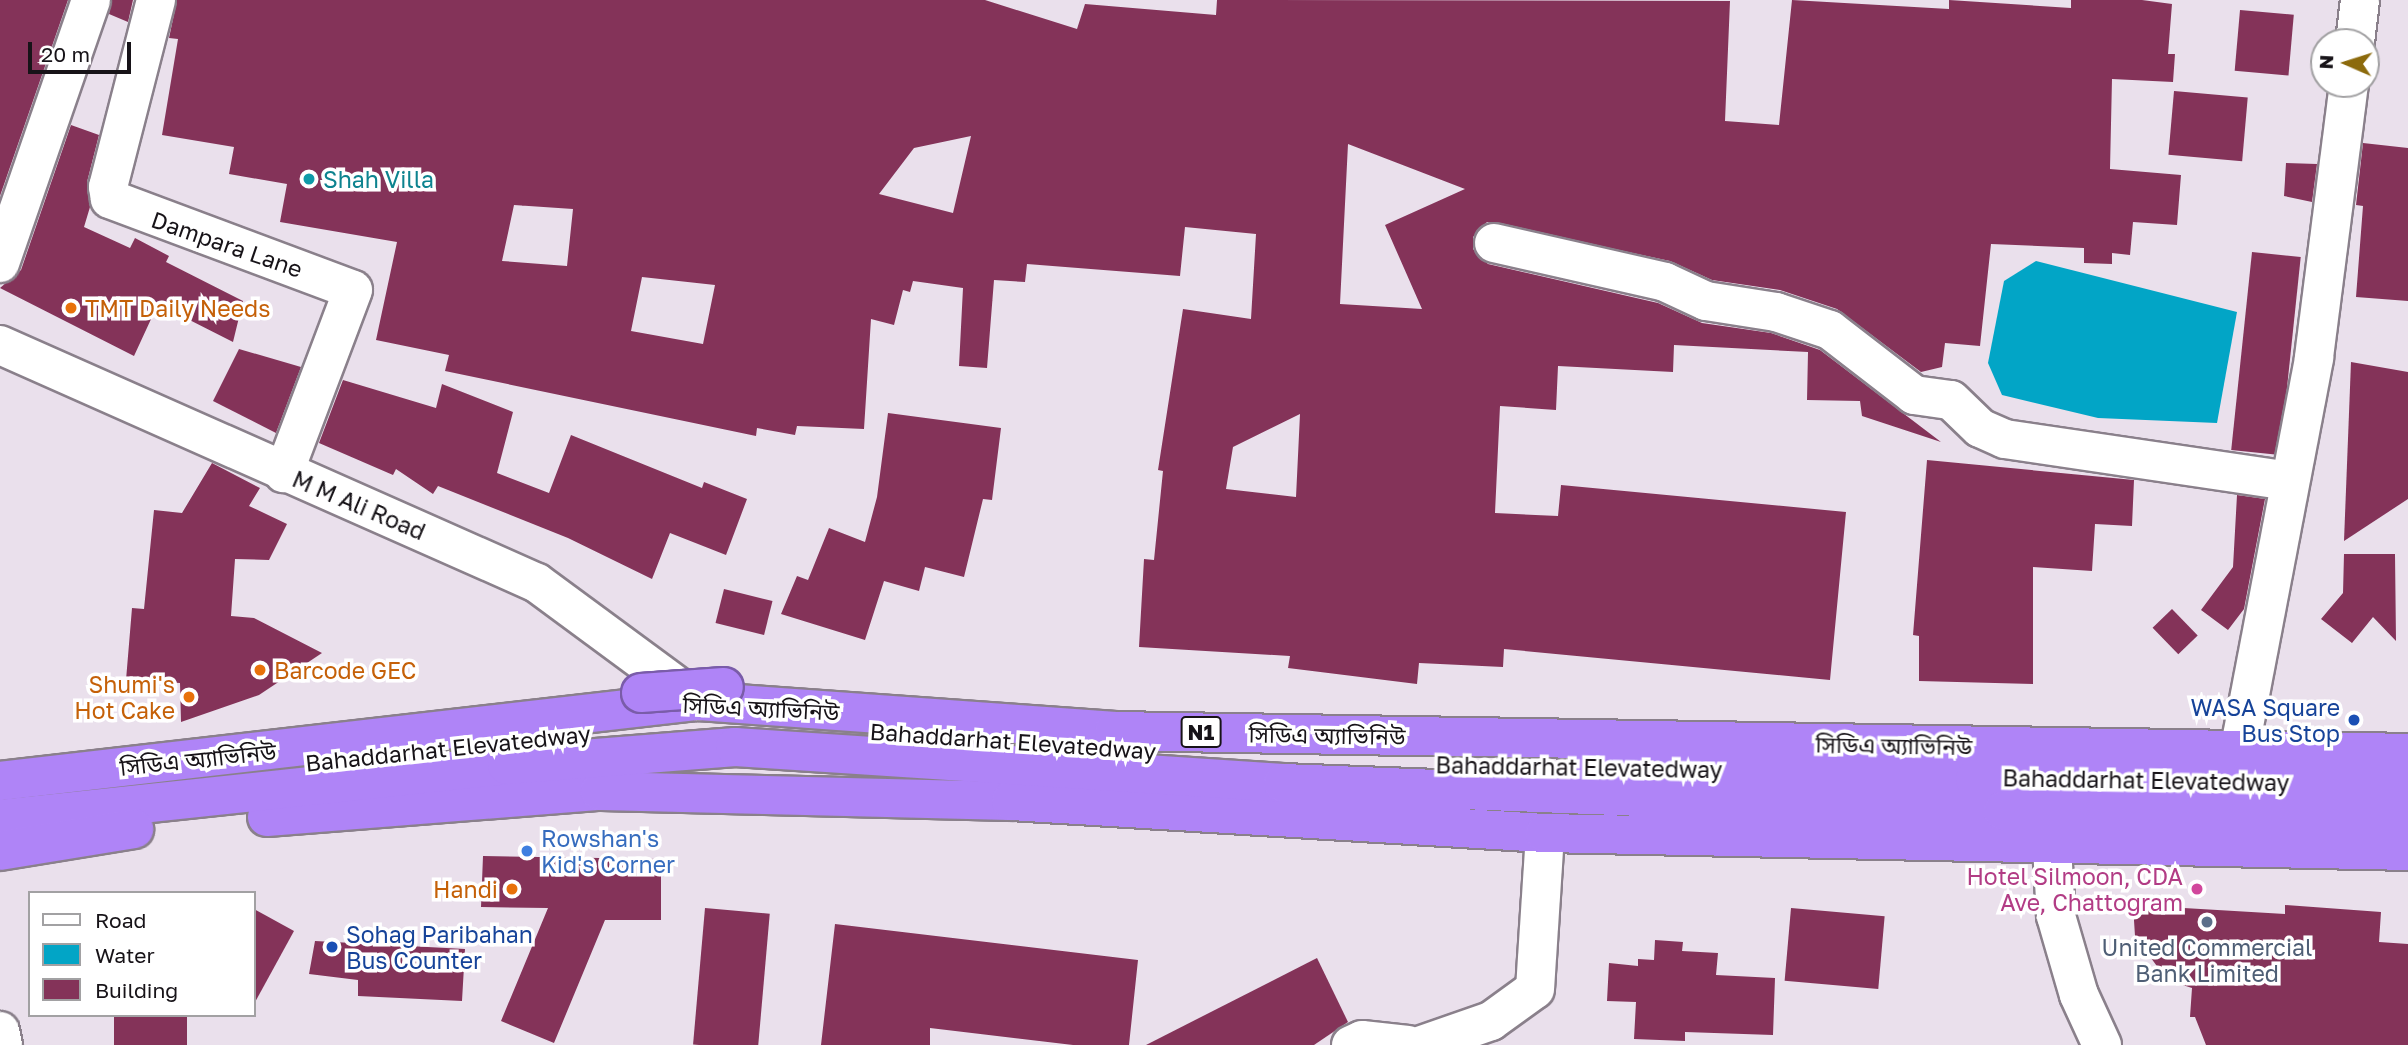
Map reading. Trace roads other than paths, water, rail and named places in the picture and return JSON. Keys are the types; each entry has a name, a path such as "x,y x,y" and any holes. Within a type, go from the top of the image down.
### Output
{"highway":[{"path":"0,757 641,693 2152,750 2408,753"},
{"name":"সিডিএ অ্যাভিনিউ","path":"0,781 711,694"},
{"name":"Bahaddarhat Elevatedway","path":"0,796 501,740 752,719 1285,760 2292,782 2408,782"},
{"name":"Bahaddarhat Elevatedway","path":"0,819 507,765 735,747 1283,783 2003,811 2408,814"},
{"path":"2152,750 2292,782"},
{"path":"0,851 156,825 600,791 1011,801 1545,833 2052,847 2408,851"}],"street":[{"path":"0,263 91,0"},
{"name":"Dampara Lane","path":"156,0 110,199 353,290 284,473"},
{"path":"2357,28 2360,0"},
{"path":"2239,752 2314,357 2347,98"},
{"path":"1494,243 1653,279 1706,301 1776,312 1830,330 1914,395 1951,400 1980,428 2005,439 2290,481"},
{"name":"M M Ali Road","path":"0,345 537,583 711,694"},
{"path":"1422,1045 1491,1021 1535,989 1545,833"},
{"path":"2052,847 2056,916 2078,995 2102,1045"},
{"path":"0,1031 3,1045"},
{"path":"1351,1045 1362,1040 1408,1045"}],"water":[{"path":"2036,261 2237,312 2217,423 2098,418 2002,395 1988,363 2004,281"}],"place":[{"name":"Shah Villa","path":"309,179"},
{"name":"TMT Daily Needs","path":"71,308"},
{"name":"Barcode GEC","path":"260,670"},
{"name":"Shumi's Hot Cake","path":"189,697"},
{"name":"WASA Square Bus Stop","path":"2354,720"},
{"name":"Rowshan's Kid's Corner","path":"527,851"},
{"name":"Handi","path":"512,889"},
{"name":"Hotel Silmoon, CDA Ave, Chattogram","path":"2197,889"},
{"name":"United Commercial Bank Limited","path":"2207,922"},
{"name":"Sohag Paribahan Bus Counter","path":"332,947"}]}
